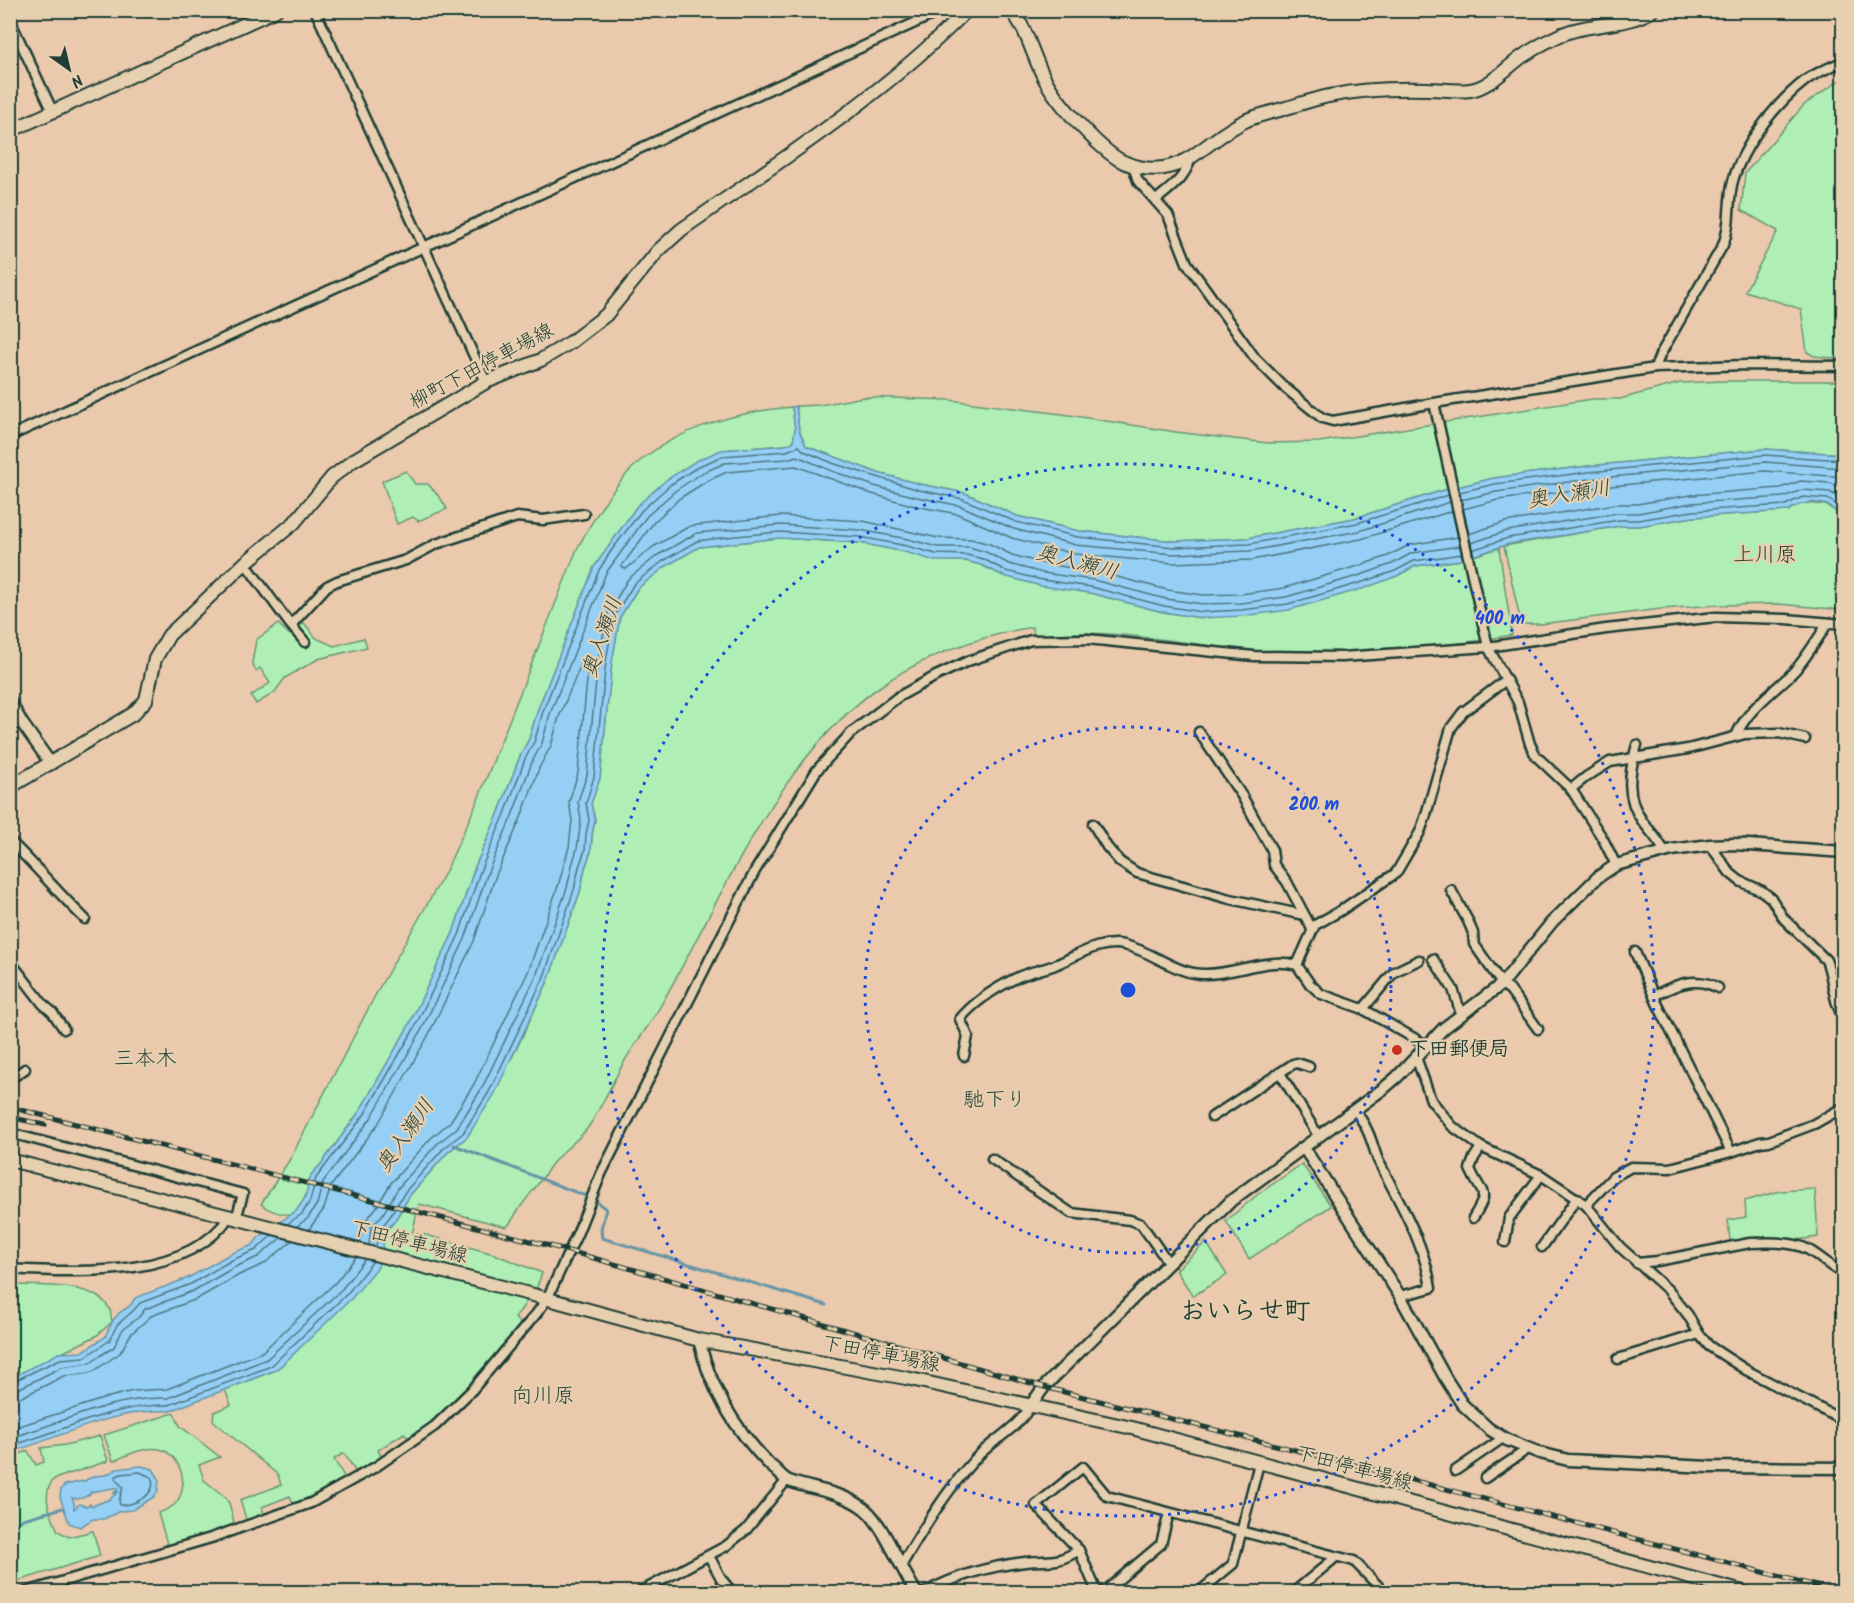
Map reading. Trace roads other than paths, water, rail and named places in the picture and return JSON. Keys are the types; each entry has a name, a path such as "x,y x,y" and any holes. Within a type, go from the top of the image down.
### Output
{"main road":[{"path":"10,131 276,10"},
{"name":"柳町下田停車場線","path":"10,787 133,714 146,700 155,659 169,634 245,563 294,523 332,477 354,460 486,382 541,360 571,342 606,315 658,251 681,230 864,100 949,29 967,10"},
{"path":"1011,10 1021,25 1050,87 1101,148 1116,159 1146,170 1158,170 1179,164 1246,121 1328,96 1357,91 1474,89 1487,83 1524,55 1556,37 1583,28 1624,23 1638,19 1653,10"},
{"name":"下田停車場線","path":"10,1160 699,1340 906,1378 1132,1428 1719,1590 1743,1593"}],"street":[{"path":"315,10 486,382"},
{"path":"10,436 943,10"},
{"path":"10,20 53,112"},
{"path":"1655,368 1660,355 1723,245 1728,231 1732,183 1748,146 1791,93 1821,70 1844,61"},
{"path":"1156,200 1180,181 1191,158"},
{"path":"1132,166 1138,181 1168,215 1187,263 1255,358 1284,387 1322,418 1333,421 1434,406 1655,368 1746,365 1844,366"},
{"path":"1434,406 1488,645 1518,702 1530,744 1536,756 1571,789 1603,839 1616,865"},
{"path":"291,625 327,586 337,581 406,560 436,544 517,517 543,520 584,514"},
{"path":"245,563 305,642"},
{"path":"26,1593 211,1538 311,1503 377,1466 435,1426 472,1390 537,1313 578,1232 601,1174 755,872 817,770 851,733 898,697 968,661 1031,640 1087,639 1254,656 1342,657 1488,645 1716,617 1786,619 1844,624"},
{"path":"1736,735 1749,715 1796,669 1828,623"},
{"path":"1297,964 1314,925 1340,911 1396,873 1420,832 1450,728 1463,712 1506,680"},
{"path":"10,702 51,764"},
{"path":"1199,732 1242,795 1272,850 1274,865 1287,882 1312,929"},
{"path":"1571,789 1610,762 1688,749 1736,735 1779,733 1805,739"},
{"path":"1637,745 1629,776 1632,799 1642,821 1660,842 1665,852"},
{"path":"1093,824 1107,847 1120,862 1137,873 1226,898 1304,915"},
{"path":"10,841 85,919"},
{"path":"901,1566 917,1537 977,1457 1024,1418 1044,1387 1168,1262 1232,1200 1356,1110 1397,1077 1443,1028 1502,984 1552,922 1598,877 1616,865 1665,852 1710,845 1734,844 1844,852"},
{"path":"1710,845 1730,873 1771,898 1784,919 1827,960 1836,1003 1844,1018"},
{"path":"1451,891 1468,921 1473,933 1474,944 1538,1029"},
{"path":"964,1056 968,1036 960,1019 970,1007 1016,978 1053,966 1095,947 1111,944 1148,952 1178,969 1207,974 1272,963 1297,964 1310,984 1321,994 1362,1009 1426,1046"},
{"path":"1635,952 1654,996 1731,1152"},
{"path":"1433,959 1453,989 1461,1014"},
{"path":"1362,1009 1394,972 1419,960"},
{"path":"10,961 64,1029"},
{"path":"1654,996 1691,982 1706,982 1718,988"},
{"path":"1416,1057 1431,1100 1452,1126 1481,1147 1541,1175 1586,1205 1620,1247 1673,1296 1699,1334 1714,1350 1844,1421"},
{"path":"1212,1117 1297,1063 1309,1067"},
{"path":"10,1079 25,1069"},
{"path":"1280,1073 1319,1137"},
{"path":"1586,1205 1613,1177 1631,1167 1670,1168 1731,1152 1814,1124 1844,1107"},
{"path":"1356,1110 1368,1131 1379,1161 1423,1252 1429,1276 1431,1288 1400,1296"},
{"path":"10,1133 243,1194 237,1219 179,1256 151,1265 82,1270 10,1269"},
{"path":"1473,1218 1484,1200 1483,1192 1475,1182 1470,1169 1481,1147"},
{"path":"1304,1148 1400,1296 1462,1404 1474,1417 1503,1438 1526,1449 1568,1460 1709,1467 1844,1468"},
{"path":"992,1159 1071,1213 1130,1220 1141,1224 1168,1262"},
{"path":"1505,1242 1509,1218 1541,1175"},
{"path":"1542,1247 1577,1198"},
{"path":"1637,1263 1763,1242 1800,1246 1844,1274"},
{"path":"1618,1359 1699,1334"},
{"path":"699,1340 702,1352 732,1418 763,1457 787,1480 855,1502 866,1510 875,1521 913,1591"},
{"path":"1455,1470 1503,1438"},
{"path":"1485,1478 1526,1449"},
{"path":"1199,1593 1233,1564 1259,1463"},
{"path":"1097,1593 1079,1550 1036,1505 1083,1467 1107,1496 1354,1561 1384,1593"},
{"path":"640,1593 650,1590 726,1546 746,1530 787,1480"},
{"path":"1104,1593 1161,1544 1169,1513"},
{"path":"926,1593 981,1571 1028,1562 1059,1561 1079,1550"},
{"path":"709,1556 732,1593"},
{"path":"1294,1593 1336,1557"}],"water":[{"name":"奥入瀬川","path":"796,406 799,430 806,446 878,473 965,493 1017,516 1079,531 1175,541 1248,538 1355,518 1441,491 1494,478 1588,466 1765,449 1843,454 1843,516 1822,503 1807,503 1788,511 1693,517 1639,526 1620,526 1509,544 1461,560 1415,566 1397,576 1365,588 1289,610 1202,618 1163,612 1090,593 1041,586 1004,576 966,561 935,561 860,543 780,538 699,547 666,566 638,588 620,617 612,662 600,778 591,804 595,819 591,851 580,892 548,981 494,1095 467,1137 447,1153 410,1195 394,1222 383,1233 384,1241 378,1267 352,1298 273,1371 170,1411 149,1411 109,1419 11,1452 11,1378 59,1353 82,1352 105,1337 112,1322 119,1313 130,1306 135,1298 188,1278 230,1254 253,1245 258,1238 297,1210 305,1198 311,1175 359,1112 408,1027 453,933 475,867 529,739 538,709 594,567 637,506 666,480 696,461 721,450 786,445 793,442 795,429 792,407"},
{"path":"141,1466 153,1469 159,1479 158,1490 154,1497 132,1510 120,1511 104,1519 93,1519 80,1527 69,1523 60,1497 61,1489 65,1485 105,1475 117,1469","holes":["118,1488 114,1493 119,1491 110,1499 92,1506 79,1504 74,1509 72,1498 80,1498 91,1492"]}],"waterway":[{"path":"454,1145 593,1199 606,1209 601,1229 602,1238 826,1305"},
{"path":"10,1529 23,1519 63,1508"}],"railway":[{"path":"10,1107 562,1249 1048,1388 1347,1463 1839,1592"},
{"path":"10,1117 45,1125"}],"place":[{"name":"下田郵便局","path":"1397,1050"}],"district":[{"name":"上川原","path":"1765,555"},
{"name":"三本木","path":"145,1059"},
{"name":"馳下り","path":"995,1100"},
{"name":"おいらせ町","path":"1245,1312"},
{"name":"向川原","path":"543,1396"}]}
